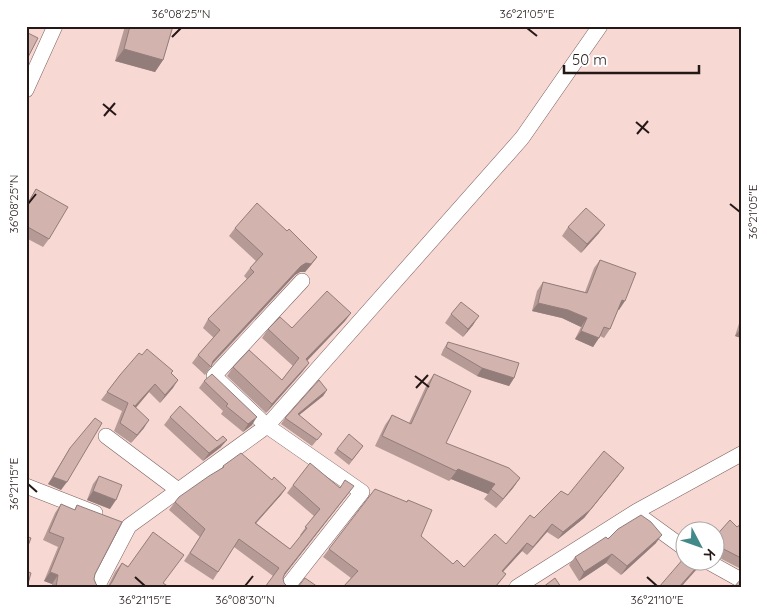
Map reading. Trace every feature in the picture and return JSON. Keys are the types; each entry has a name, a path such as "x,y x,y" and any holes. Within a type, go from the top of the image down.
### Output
{"street":[{"path":"26,90 55,26"},
{"path":"97,587 129,526 267,426 522,138 600,26"},
{"path":"287,587 362,492 267,426 214,376 302,280"},
{"path":"106,436 178,490"},
{"path":"517,587 635,512 741,454"},
{"path":"26,486 129,526"},
{"path":"635,512 674,541"},
{"path":"723,570 741,580"}],"building":[{"path":"130,26 173,26 163,60 124,49"},
{"path":"26,32 38,38 26,61"},
{"path":"36,189 68,207 49,239 26,226 26,207"},
{"path":"257,203 287,231 289,229 317,257 311,264 306,263 301,266 213,361 211,367 198,355 220,330 208,319 254,272 250,268 263,254 235,228"},
{"path":"586,208 605,225 587,244 568,227"},
{"path":"600,260 636,273 625,301 622,300 610,329 604,327 599,338 581,331 587,318 568,310 538,303 543,282 587,293"},
{"path":"327,291 351,313 306,359 309,363 272,404 233,367 249,350 282,380 299,358 268,329 280,317 292,328"},
{"path":"461,302 479,316 468,329 451,314"},
{"path":"448,342 519,363 514,378 482,368 446,347"},
{"path":"147,349 173,371 171,373 178,380 165,395 155,384 135,406 133,405 149,420 137,435 120,423 128,403 107,392 139,353 142,355"},
{"path":"212,374 257,417 248,424 226,406 228,404 204,381"},
{"path":"434,374 471,391 446,443 509,468 520,478 503,499 491,489 495,484 458,469 456,471 382,436 392,415 411,424"},
{"path":"319,380 327,390 298,414 322,434 317,440 285,418"},
{"path":"180,406 217,441 223,436 227,440 209,453 170,417"},
{"path":"95,418 102,423 67,482 53,477 70,448"},
{"path":"349,434 363,446 352,460 337,449"},
{"path":"604,451 624,468 590,510 563,532 552,524 533,547 527,543 502,571 506,574 495,587 343,587 358,571 329,549 375,489 432,510 421,536 453,564 457,560 464,567 495,534 506,544 530,515 534,518 561,491 568,495"},
{"path":"241,453 272,480 274,477 286,488 255,523 290,549 320,509 293,485 310,463 340,488 345,480 354,486 285,573 284,583 288,587 265,587 279,568 239,539 218,572 190,553 205,529 175,502 179,497 224,467"},
{"path":"99,476 122,485 116,500 93,491"},
{"path":"61,504 75,510 77,505 122,522 95,574 96,584 101,587 56,587 58,575 50,572 64,538 49,532"},
{"path":"641,515 651,522 662,535 627,566 612,554 584,572 575,557 606,537 608,539 618,529"},
{"path":"730,520 737,527 741,524 741,558 724,549 724,527"},
{"path":"153,532 184,555 163,583 169,587 106,587 112,582 122,563 128,567"},
{"path":"26,536 31,538 26,551"},
{"path":"674,570 694,570 679,587 659,587"},
{"path":"26,571 31,573 27,587 26,587"},
{"path":"305,578 318,587 298,587"},
{"path":"555,578 561,587 543,587"},
{"path":"741,579 741,587 734,587"}]}
